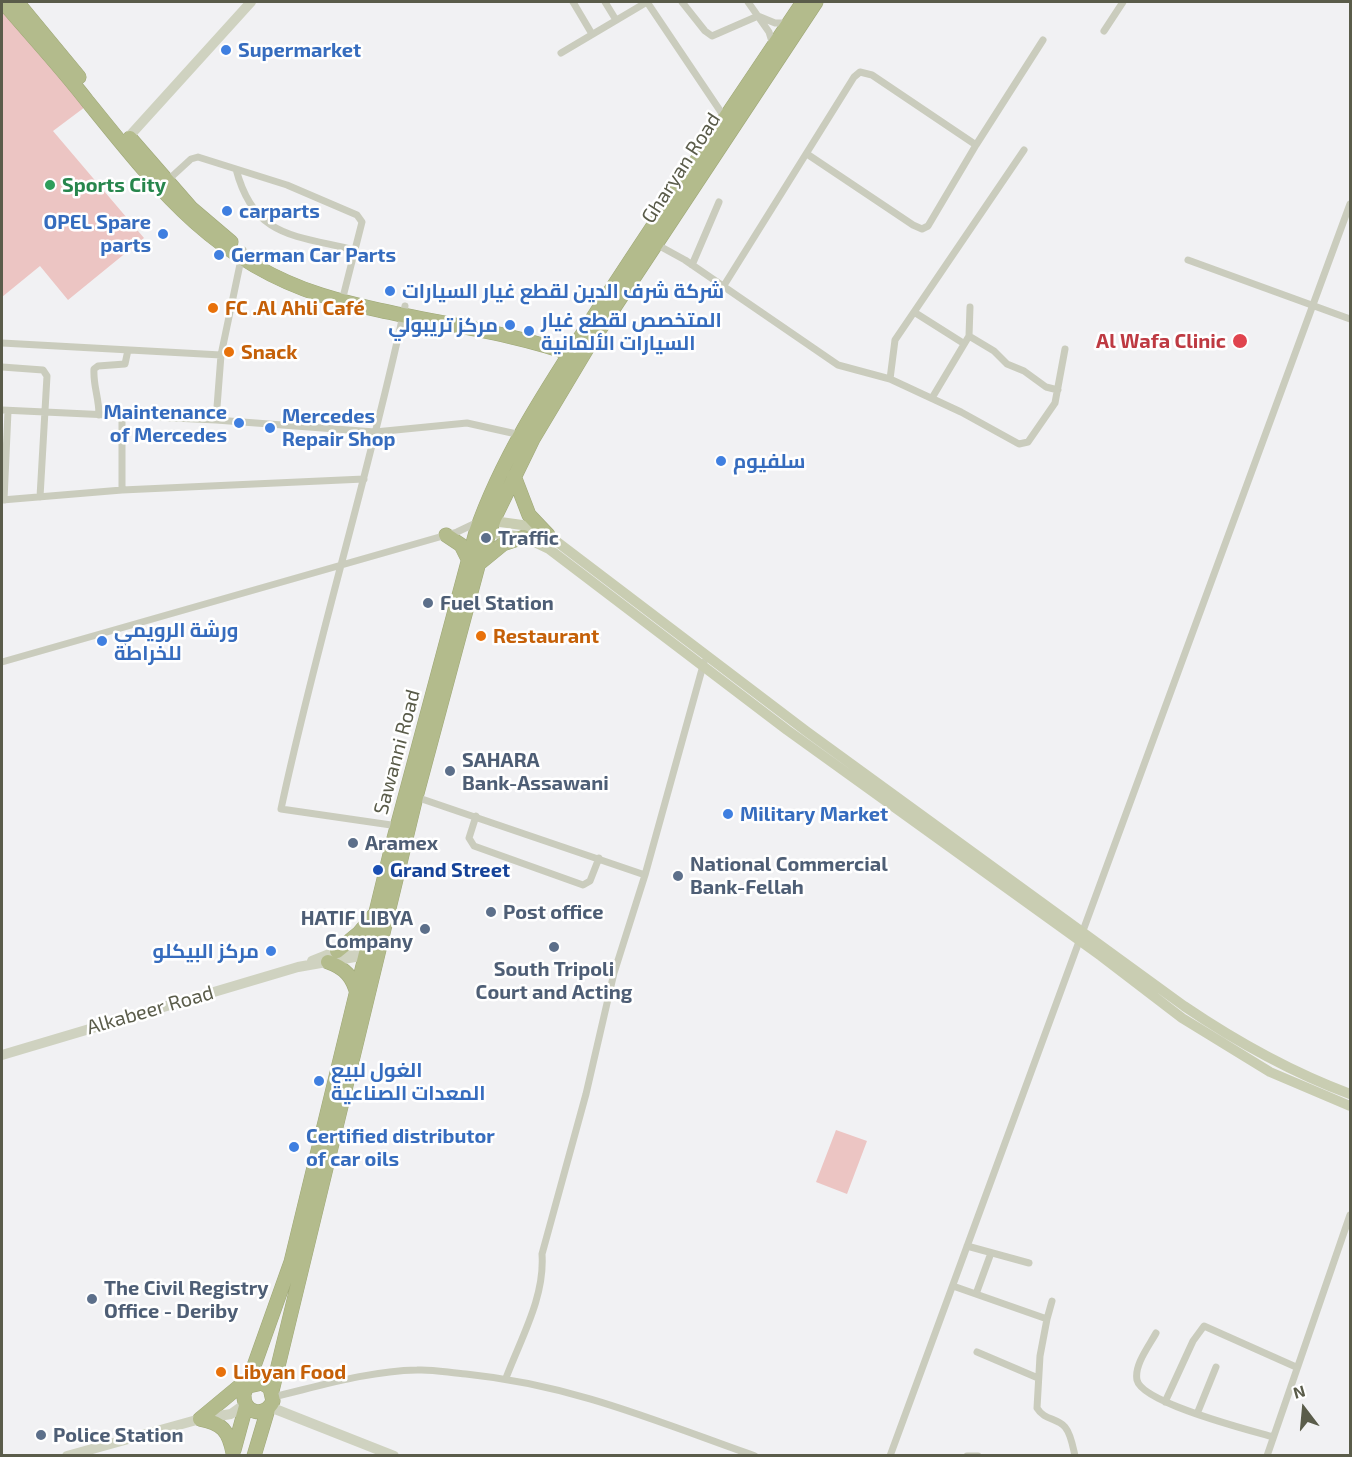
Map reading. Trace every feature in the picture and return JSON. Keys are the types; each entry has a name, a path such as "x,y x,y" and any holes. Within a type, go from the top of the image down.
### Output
{"highway":[{"path":"3,2 126,140 191,208 242,255 302,279 404,311"},
{"path":"17,2 188,218 242,255 318,294 579,350"},
{"name":"Gharyan Road","path":"650,241 725,118 803,2"},
{"name":"Gharyan Road","path":"579,350 650,241 816,2"},
{"name":"Sawanni Road","path":"232,1454 245,1405 244,1394 251,1380 287,1274 357,995 373,949 377,911 398,826 485,526 491,490 579,350"},
{"name":"Sawanni Road","path":"485,526 514,476 526,436"},
{"path":"514,476 522,503 548,535"},
{"path":"452,534 473,563 493,550 524,537"},
{"name":"Sawanni Road","path":"254,1455 271,1401 373,949 416,797 473,563"},
{"path":"357,995 351,978 333,956 359,933 377,911"},
{"path":"200,1419 251,1380 262,1383 271,1401 258,1413 245,1405"},
{"path":"200,1419 214,1422 225,1428 232,1454"}],"main road":[{"path":"485,526 522,525 548,535 1081,936 1182,1018 1239,1054 1292,1082 1350,1106"},
{"path":"485,526 524,537 549,549 703,666 1081,936 1221,1031 1275,1061 1350,1094"}],"street":[{"path":"126,140 250,2"},
{"path":"573,2 592,34"},
{"path":"605,2 616,20"},
{"path":"561,53 647,2 725,118"},
{"path":"682,2 705,31 712,36 758,16 775,23 789,22"},
{"path":"748,2 772,38 773,47"},
{"path":"1104,31 1123,2"},
{"path":"807,154 922,229 928,226 1043,40"},
{"path":"723,287 854,77 866,72 976,145"},
{"path":"890,379 895,340 1024,150"},
{"path":"166,181 194,157 286,185 357,215 362,222 344,293"},
{"path":"236,169 246,201 271,227 355,250"},
{"path":"692,265 719,202"},
{"path":"890,1455 1350,204"},
{"path":"650,241 692,265 838,365 890,379 932,398 1015,442 1024,444 1055,404 1065,349"},
{"path":"216,420 221,355 242,255"},
{"path":"1188,260 1350,319"},
{"path":"932,398 969,336 970,307"},
{"path":"398,826 281,809 304,700 364,479 404,311"},
{"path":"914,312 963,343"},
{"path":"969,336 994,351 1007,364 1024,371 1046,387 1058,390"},
{"path":"2,343 221,355"},
{"path":"99,415 99,398 93,389 94,369 98,366 125,364 128,350"},
{"path":"2,367 45,372 40,497"},
{"path":"364,479 122,490 3,500 5,411 216,420 375,432 467,423 526,436"},
{"path":"122,416 122,490"},
{"path":"2,662 340,564 485,526"},
{"path":"452,534 485,526"},
{"path":"506,1378 532,1314 543,1273 542,1254 586,1094 614,974 645,876 705,654"},
{"path":"416,797 599,858 645,876"},
{"path":"477,816 470,838 474,846 583,885 590,881 599,858"},
{"name":"Alkabeer Road","path":"2,1055 333,956 373,949"},
{"path":"1267,1455 1350,1215"},
{"path":"967,1246 1029,1263"},
{"path":"976,1294 992,1253"},
{"path":"953,1286 1047,1319"},
{"path":"1052,1301 1038,1378 1037,1408 1041,1415 1061,1423 1067,1430 1075,1455"},
{"path":"1165,1402 1193,1341 1204,1326 1296,1367"},
{"path":"1156,1333 1138,1371 1137,1380 1145,1393 1197,1414 1273,1437"},
{"path":"976,1352 1038,1378"},
{"path":"1197,1414 1216,1367"},
{"path":"271,1401 366,1375 417,1370 506,1378 548,1386 615,1404 755,1455"},
{"path":"271,1401 394,1455"},
{"path":"67,1455 200,1419 231,1414 245,1405"},
{"path":"967,1455 978,1455"}],"shaded area":[{"name":"Sports City","path":"2,7 85,107 53,131 144,238 68,300 40,266 2,297"},
{"path":"836,1130 867,1141 847,1194 816,1182"}],"place":[{"name":"Supermarket","path":"226,50"},
{"name":"Sports City","path":"50,185"},
{"name":"carparts","path":"227,211"},
{"name":"OPEL Spare parts","path":"163,234"},
{"name":"German Car Parts","path":"219,255"},
{"name":"شركة شرف الدين لقطع غيار السيارات","path":"390,291"},
{"name":"FC .Al Ahli Café","path":"213,308"},
{"name":"مركز تريبولي","path":"510,325"},
{"name":"المتخصص لقطع غيار السيارات الألمانية","path":"529,331"},
{"name":"Al Wafa Clinic","path":"1240,341"},
{"name":"Snack","path":"229,352"},
{"name":"Maintenance of Mercedes","path":"239,423"},
{"name":"Mercedes Repair Shop","path":"270,428"},
{"name":"سلفيوم","path":"721,461"},
{"name":"Traffic","path":"486,538"},
{"name":"Fuel Station","path":"428,603"},
{"name":"Restaurant","path":"481,636"},
{"name":"ورشة الرويمي للخراطة","path":"102,641"},
{"name":"SAHARA Bank-Assawani","path":"450,771"},
{"name":"Military Market","path":"728,814"},
{"name":"Aramex","path":"353,843"},
{"name":"Grand Street","path":"378,870"},
{"name":"National Commercial Bank-Fellah","path":"678,876"},
{"name":"Post office","path":"491,912"},
{"name":"HATIF LIBYA Company","path":"425,929"},
{"name":"South Tripoli Court and Acting","path":"554,947"},
{"name":"مركز البيكلو","path":"271,951"},
{"name":"الغول لبيع المعدات الصناعية","path":"319,1081"},
{"name":"Certified distributor of car oils","path":"294,1147"},
{"name":"The Civil Registry Office - Deriby","path":"92,1299"},
{"name":"Libyan Food","path":"221,1372"},
{"name":"Police Station","path":"41,1435"}]}
